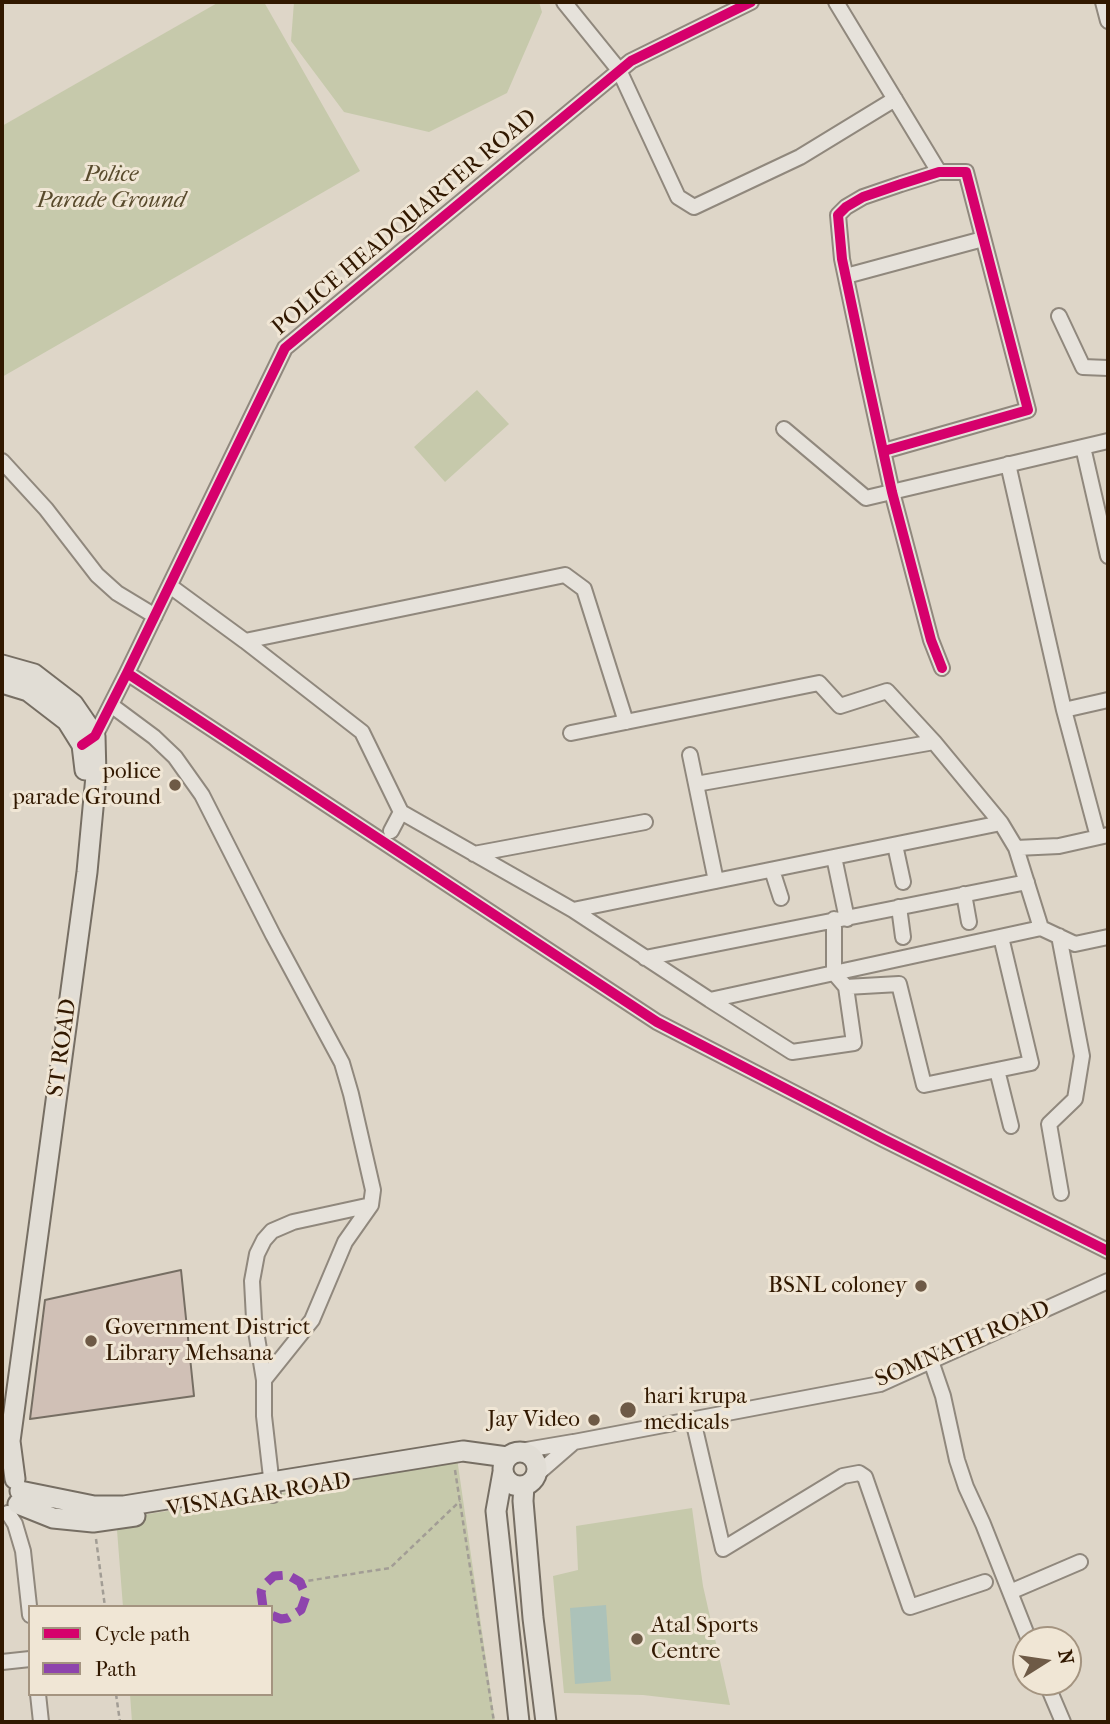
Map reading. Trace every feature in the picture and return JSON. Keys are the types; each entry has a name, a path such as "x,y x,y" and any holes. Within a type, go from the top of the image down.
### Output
{"main road":[{"name":"ST ROAD","path":"2,664 34,674 73,704 88,741 96,775 87,872 10,1441 11,1496"},
{"name":"ST ROAD","path":"2,683 28,691 88,741 86,779 2,1431"},
{"path":"11,1496 94,1506 124,1506 272,1488 463,1451 508,1462 528,1453 537,1466 523,1501 533,1618 546,1722"},
{"path":"508,1462 510,1483 530,1480"},
{"path":"508,1462 496,1511 519,1722"},
{"name":"VISNAGAR ROAD","path":"11,1496 53,1518 93,1522 272,1488 454,1463 508,1462"}],"street":[{"name":"POLICE HEADQUARTER ROAD","path":"88,741 111,705 285,348 631,61 751,2"},
{"path":"836,2 939,172"},
{"path":"1103,2 1108,21"},
{"path":"569,3 619,70 678,197 694,207 800,157 895,99"},
{"path":"884,452 1028,410 966,172 939,172 863,197 838,215 846,276 892,492 931,640 942,668"},
{"path":"846,276 984,239"},
{"path":"1059,316 1083,367 1108,368"},
{"path":"785,429 866,498 1108,441"},
{"path":"1083,447 1108,556"},
{"path":"2,461 46,509 97,575 117,593 155,616"},
{"path":"1008,464 1064,710 1103,836 1059,846 1016,848"},
{"path":"245,641 565,575 584,589 626,722"},
{"path":"170,586 362,732 401,812 573,911 792,1052 854,1042 846,987 834,973 841,919 834,857"},
{"path":"127,673 657,1022 1108,1251"},
{"path":"571,733 819,683 840,706 887,691 934,742 1001,823 1016,848 1041,928"},
{"path":"1064,710 1108,700"},
{"path":"111,705 154,737 174,757 202,795 342,1063 373,1190 371,1205 345,1242 312,1320 264,1380"},
{"path":"696,784 934,742"},
{"path":"690,755 716,881"},
{"path":"391,831 401,812"},
{"path":"474,854 645,822"},
{"path":"573,911 1001,823"},
{"path":"895,845 904,881"},
{"path":"772,870 781,898"},
{"path":"645,958 1027,882"},
{"path":"964,894 969,922"},
{"path":"899,907 904,937"},
{"path":"710,1000 1041,928 1075,944 1108,937"},
{"path":"1059,936 1082,1056 1075,1099 1049,1124 1061,1193"},
{"path":"846,987 899,984 924,1085 1031,1063 1000,937"},
{"path":"997,1070 1011,1126"},
{"path":"272,1488 264,1416 264,1380 251,1280 257,1254 272,1231 293,1222 371,1205"},
{"name":"SOMNATH ROAD","path":"530,1480 575,1442 880,1384 1108,1281"},
{"path":"931,1361 943,1396 957,1460 966,1487 1023,1626"},
{"path":"693,1420 723,1549 843,1476 859,1473 865,1477 910,1607 985,1582"},
{"path":"508,1462 575,1442"},
{"path":"11,1496 15,1524 23,1550 29,1605"},
{"path":"1010,1592 1080,1562"},
{"path":"2,1662 28,1659"},
{"path":"38,1696 41,1722"},
{"path":"1052,1696 1063,1722"}],"path":[{"path":"454,1463 494,1722"},
{"path":"300,1582 390,1568 460,1501"},
{"path":"93,1522 105,1605"},
{"path":"116,1696 120,1722"}],"green space":[{"name":"Police Parade Ground","path":"219,2 264,2 360,171 2,377 2,126"},
{"path":"294,2 539,2 542,12 507,93 429,132 344,112 291,41"},
{"path":"477,390 509,424 445,482 414,447"},
{"path":"457,1458 495,1722 132,1722 130,1696 273,1696 273,1605 123,1605 117,1530 148,1514 273,1495"},
{"name":"Atal Sports Centre","path":"692,1508 703,1586 730,1705 643,1695 564,1693 553,1576 578,1570 576,1526"}],"shaded area":[{"path":"606,1605 611,1681 575,1684 570,1608"}],"building":[{"path":"181,1270 194,1396 30,1419 45,1300"}],"marked path":[{"path":"263,1605 263,1586 274,1576 288,1575 300,1582 306,1596 301,1610 288,1618 273,1616"}],"cycle path":[{"path":"82,745 95,736 285,348 631,61 751,2"},
{"path":"884,451 1028,410 966,172 939,172 901,184 863,197 838,215 842,259 892,492 931,640 942,668"},
{"path":"127,673 657,1022 1108,1251"}],"place":[{"name":"police parade Ground","path":"175,785"},
{"name":"BSNL coloney","path":"921,1286"},
{"name":"Government District Library Mehsana","path":"91,1341"},
{"name":"hari krupa medicals","path":"628,1410"},
{"name":"Jay Video","path":"594,1420"},
{"name":"Atal Sports Centre","path":"637,1639"}]}
